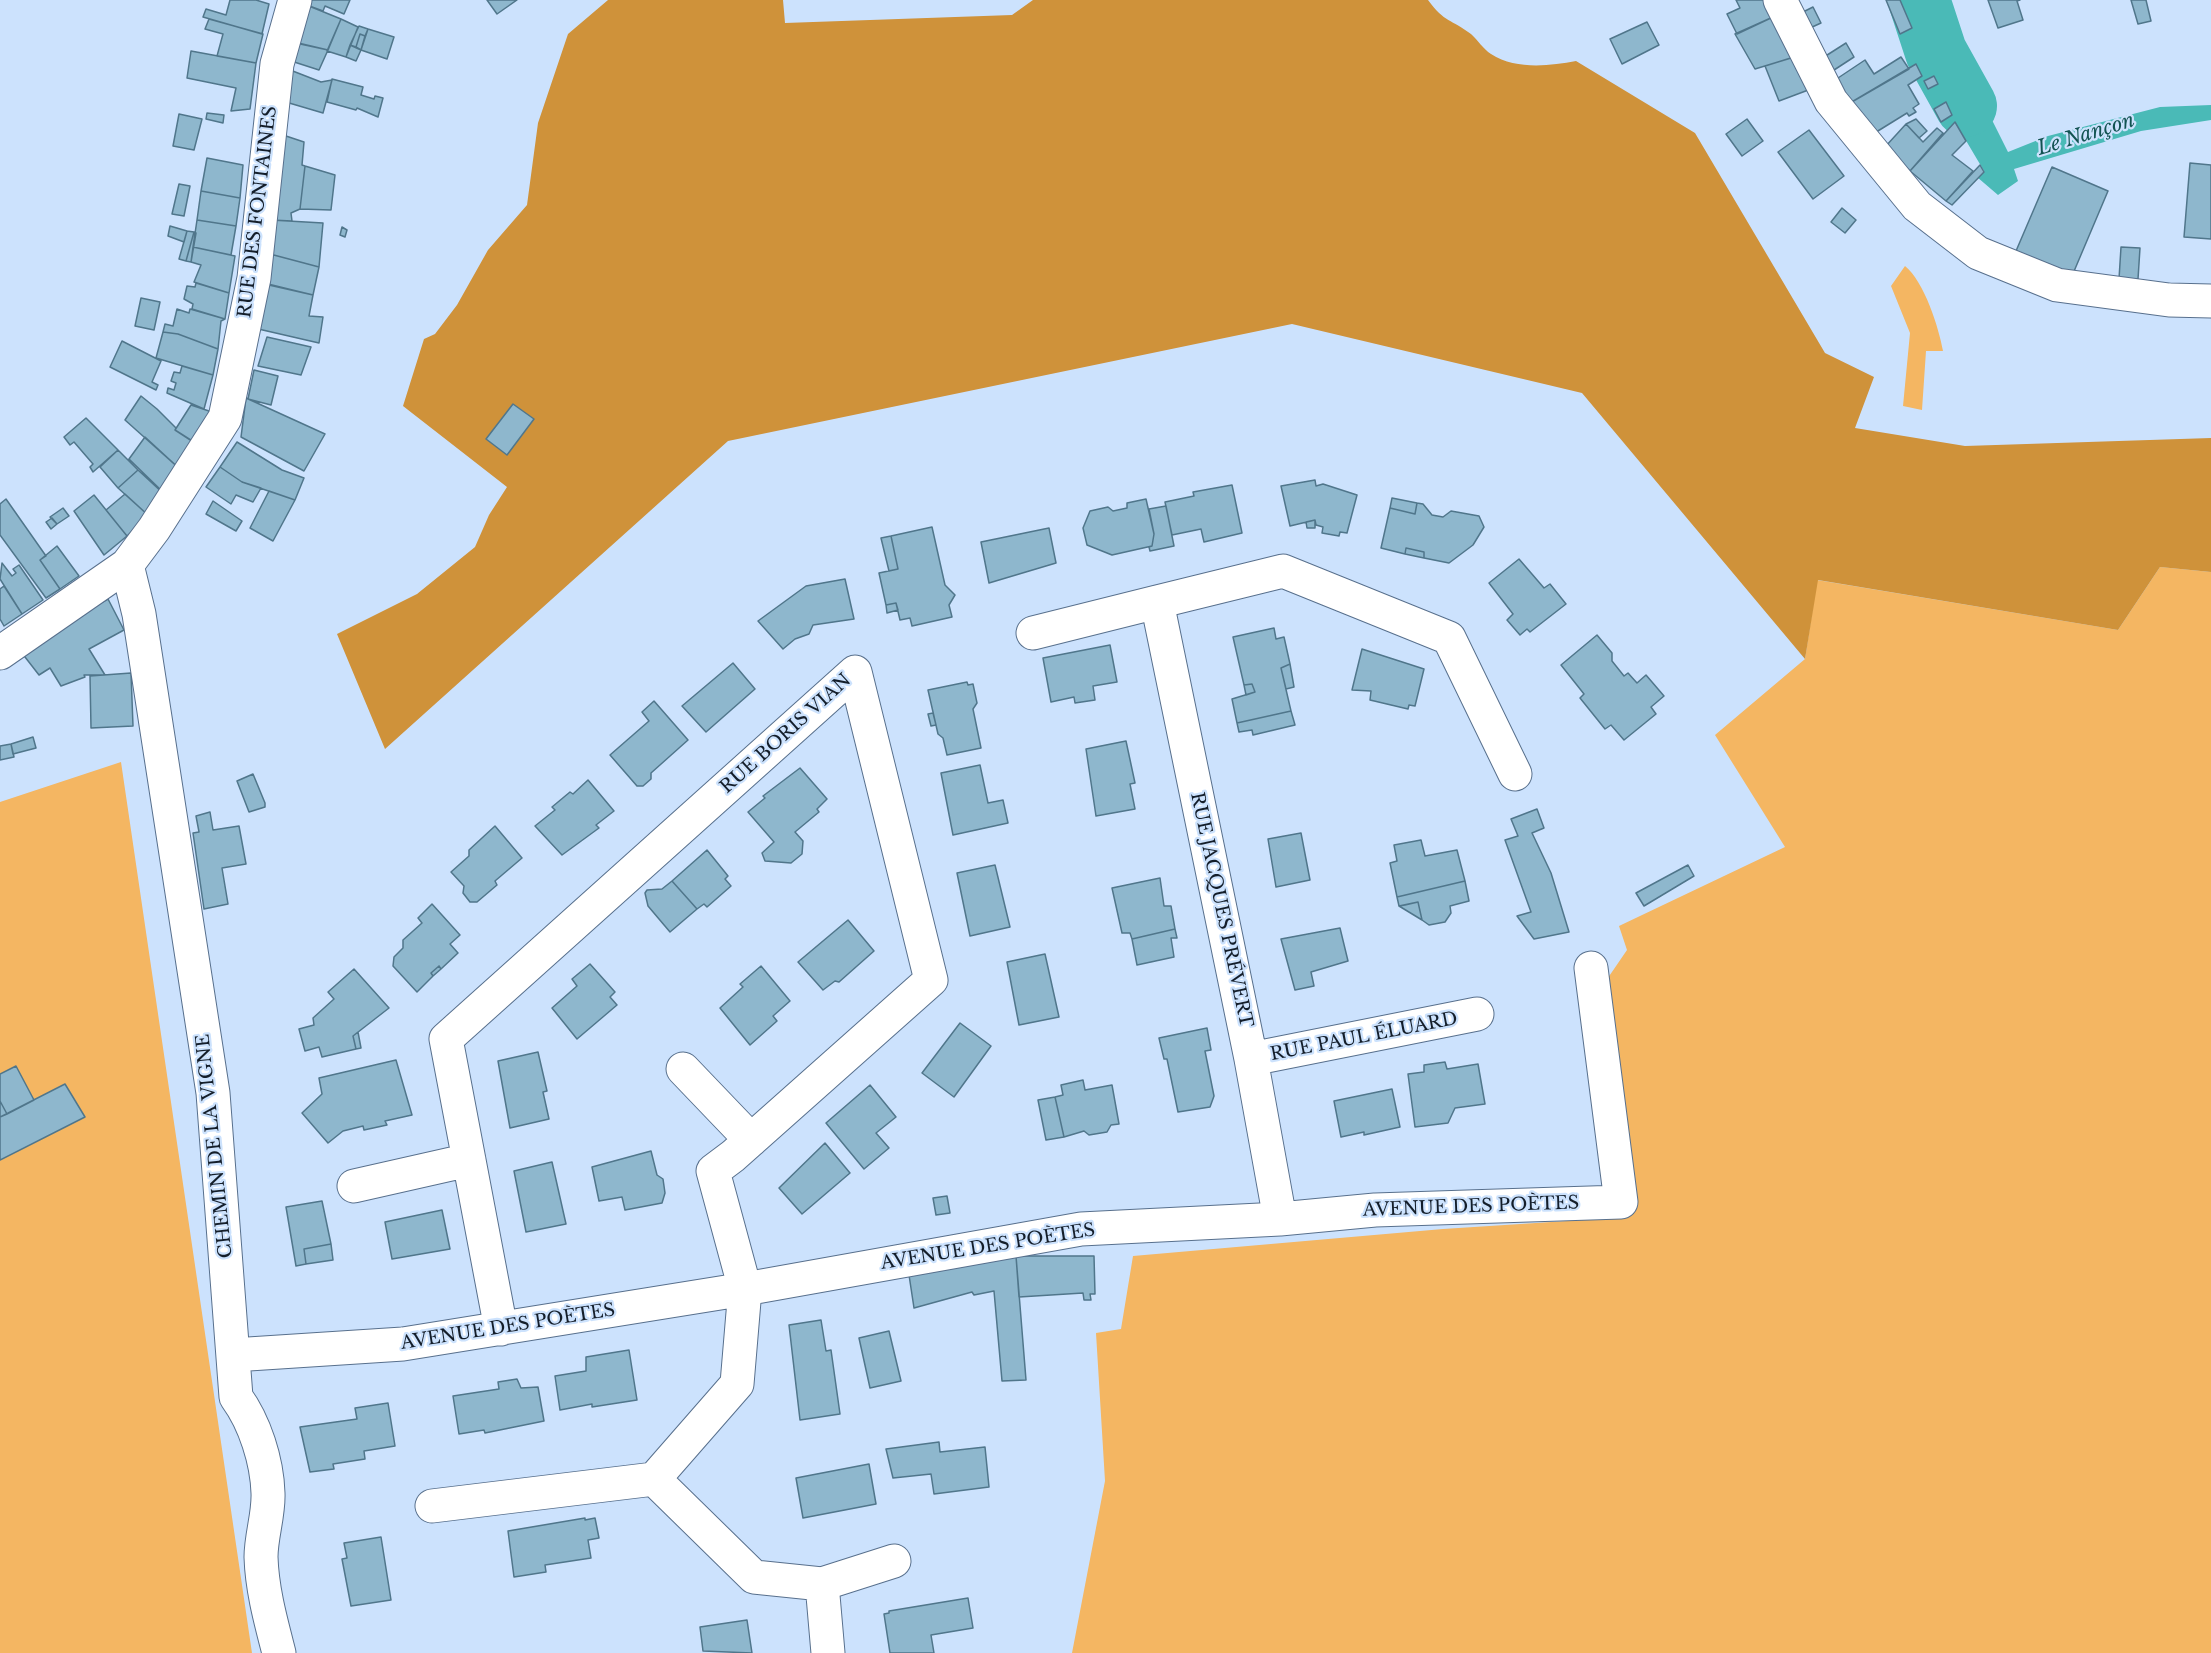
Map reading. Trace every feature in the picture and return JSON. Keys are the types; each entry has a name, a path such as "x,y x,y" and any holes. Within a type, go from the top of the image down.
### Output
{"street":[{"name":"RUE DES FONTAINES","path":"0,653 127,565 154,529 225,418 254,278 277,64 295,0"},
{"path":"1780,0 1831,101 1917,206 1973,249 2057,285 2169,300 2211,301"},
{"name":"CHEMIN DE LA VIGNE","path":"127,565 139,614 213,1094 236,1397 243,1407 264,1461 268,1494 261,1556 270,1621 279,1653"},
{"path":"1033,633 1283,571 1449,638 1515,774"},
{"name":"RUE JACQUES PRÉVERT","path":"1157,602 1251,1059 1280,1219"},
{"name":"RUE BORIS VIAN","path":"501,1329 446,1039 855,672 931,980 752,1140 712,1172 746,1289"},
{"name":"AVENUE DES POÈTES","path":"233,1355 403,1344 746,1289 1081,1229 1280,1219 1375,1210 1621,1202 1591,968"},
{"name":"RUE PAUL ÉLUARD","path":"1251,1059 1477,1014"},
{"path":"683,1069 752,1140"},
{"path":"354,1186 469,1160"},
{"path":"432,1506 654,1479 737,1384 746,1289"},
{"path":"654,1479 754,1577 822,1584 894,1560"},
{"path":"822,1584 828,1653"}],"shaded area":[{"path":"608,0 783,0 785,23 1012,15 1033,0 1428,0 1444,17 1471,34 1488,52 1501,59 1522,65 1576,61 1695,133 1825,353 1874,377 1855,428 1965,446 2211,438 2211,572 2160,567 2118,630 1818,580 1805,659 1582,393 1292,324 728,441 385,749 337,634 417,594 475,547 489,515 507,487 403,406 424,339 435,334 457,305 488,250 527,205 538,123 568,34"},
{"path":"1905,266 1924,293 1943,351 1926,351 1922,410 1903,406 1910,333 1891,286"},
{"path":"2160,567 2211,572 2211,1653 1072,1653 1105,1481 1096,1333 1121,1329 1133,1256 1443,1229 1629,1217 1601,988 1627,950 1619,926 1785,847 1715,735 1805,659 1817,580 2118,630"},
{"path":"121,762 252,1653 0,1653 0,802"}],"water":[{"path":"1900,0 1934,0 1941,15 1912,28"},
{"path":"1943,22 2008,152 2048,136 2160,107 2211,105 2211,120 2141,131 2014,169 2018,181 1998,195 1977,177 1984,171 1955,122 1916,36"}],"building":[{"path":"230,0 256,0 269,4 262,34 203,17 206,9 226,15"},
{"path":"306,0 350,0 344,14 325,6 323,11 304,4"},
{"path":"487,0 517,0 497,14"},
{"path":"1736,0 1764,0 1773,17 1737,34 1727,14 1740,8"},
{"path":"1886,0 1900,0 1912,28 1900,34"},
{"path":"1988,0 2020,0 2017,1 2023,20 1998,28"},
{"path":"2131,0 2146,0 2151,21 2138,24"},
{"path":"304,4 341,19 328,50 291,42"},
{"path":"1813,7 1821,23 1810,28 1803,12"},
{"path":"1773,17 1791,58 1755,69 1735,34"},
{"path":"209,19 263,34 256,63 217,56 223,34 205,29"},
{"path":"341,19 358,27 346,57 327,51"},
{"path":"1647,22 1659,45 1622,64 1610,39"},
{"path":"359,26 368,29 365,36 360,34 356,47 350,45"},
{"path":"368,29 394,37 387,59 361,50"},
{"path":"360,34 365,36 361,50 356,47"},
{"path":"294,42 328,50 319,70 288,60"},
{"path":"1846,43 1854,57 1831,72 1824,57"},
{"path":"350,45 361,50 356,61 346,57"},
{"path":"191,51 256,63 250,109 231,111 236,88 187,78"},
{"path":"1794,57 1811,89 1779,101 1765,66"},
{"path":"1901,57 1909,69 1850,103 1835,80 1865,60 1874,74"},
{"path":"1916,64 1922,76 1908,85 1919,104 1913,108 1916,112 1909,116 1907,113 1873,134 1850,103"},
{"path":"285,68 321,82 332,80 323,113 279,100"},
{"path":"1934,76 1938,84 1928,89 1924,81"},
{"path":"332,79 363,87 361,95 374,99 375,96 383,98 378,117 357,108 356,110 327,102"},
{"path":"1946,102 1952,115 1941,122 1934,109"},
{"path":"207,113 224,115 223,123 206,119"},
{"path":"179,114 202,119 194,150 173,146"},
{"path":"1747,119 1763,141 1742,156 1726,134"},
{"path":"1916,119 1927,131 1919,138 1906,124"},
{"path":"1955,122 1966,141 1952,155 1973,171 1946,201 1910,171"},
{"path":"1906,124 1923,142 1937,128 1943,133 1910,171 1885,147"},
{"path":"1809,130 1844,176 1813,199 1778,152"},
{"path":"277,133 304,142 302,165 305,166 300,209 291,213 292,221 271,220"},
{"path":"207,158 243,165 240,198 201,191"},
{"path":"2190,163 2211,165 2211,239 2184,237"},
{"path":"1980,165 1984,172 1952,205 1946,201"},
{"path":"305,166 335,175 331,210 300,209"},
{"path":"2052,167 2108,191 2072,276 2016,251"},
{"path":"179,184 190,186 184,216 172,214"},
{"path":"201,191 240,198 236,226 197,220"},
{"path":"1842,208 1856,220 1845,233 1831,222"},
{"path":"197,220 236,226 231,255 193,247"},
{"path":"271,220 323,223 319,267 270,254"},
{"path":"170,226 187,231 184,242 168,236"},
{"path":"342,227 347,230 345,237 340,235"},
{"path":"187,231 194,232 186,261 179,259"},
{"path":"194,232 196,233 191,262 186,261"},
{"path":"193,247 235,256 229,293 194,282 201,265 191,262"},
{"path":"2121,247 2140,248 2138,279 2119,279"},
{"path":"270,254 319,267 313,295 268,284"},
{"path":"196,283 229,293 225,319 192,309 193,304 184,299 187,286 195,287"},
{"path":"260,283 313,295 309,316 323,317 319,343 254,328"},
{"path":"141,298 160,302 154,330 135,326"},
{"path":"177,309 189,313 190,309 225,319 221,321 218,349 178,334 163,332 165,324 173,326"},
{"path":"163,332 178,334 218,349 213,375 156,358"},
{"path":"267,337 311,347 301,375 258,366"},
{"path":"122,341 161,361 152,382 158,385 156,390 110,367"},
{"path":"182,366 213,375 204,409 167,393 168,388 174,390 176,383 171,381 174,372 180,373"},
{"path":"254,370 278,376 271,405 248,399"},
{"path":"141,396 176,428 175,430 198,445 182,471 125,420"},
{"path":"246,398 325,434 304,471 241,437"},
{"path":"513,404 534,419 507,455 486,439"},
{"path":"191,405 209,411 207,422 197,444 175,430"},
{"path":"86,418 118,450 93,472 90,467 93,464 74,442 70,445 64,437"},
{"path":"145,437 182,471 165,494 129,459"},
{"path":"237,442 282,470 304,478 295,500 242,482 220,467"},
{"path":"118,450 138,470 118,488 100,467"},
{"path":"220,467 242,482 261,488 253,502 236,495 231,504 206,487"},
{"path":"138,470 165,495 149,516 118,488"},
{"path":"1315,480 1316,486 1323,484 1357,495 1347,533 1340,532 1339,536 1322,533 1323,527 1316,525 1315,520 1290,526 1281,486"},
{"path":"1232,485 1242,533 1204,542 1201,529 1172,535 1165,502 1194,496 1193,492"},
{"path":"269,491 295,500 273,541 250,528"},
{"path":"125,494 149,516 127,536 106,510"},
{"path":"94,495 127,536 104,555 74,511"},
{"path":"1392,498 1417,503 1415,514 1390,508"},
{"path":"6,499 46,556 40,560 60,589 46,598 0,535 0,504"},
{"path":"1146,499 1154,534 1152,546 1112,555 1087,545 1083,528 1090,511 1108,507 1113,511 1127,508 1127,503"},
{"path":"213,501 242,521 236,531 206,514"},
{"path":"1417,503 1423,504 1432,515 1443,517 1451,511 1479,516 1484,527 1473,545 1449,563 1424,558 1424,552 1406,548 1405,554 1381,548 1390,508 1415,514"},
{"path":"1166,506 1174,546 1150,551 1149,547 1152,546 1154,534 1149,509"},
{"path":"63,508 69,516 57,524 50,517"},
{"path":"52,518 57,524 51,529 46,522"},
{"path":"1315,520 1315,528 1307,528 1306,522"},
{"path":"932,527 945,585 955,595 949,605 952,617 912,626 910,618 900,620 896,603 886,605 879,573 898,569 891,536"},
{"path":"1049,528 1056,563 989,583 981,542"},
{"path":"891,536 898,569 889,571 881,538"},
{"path":"57,546 79,576 60,589 40,560"},
{"path":"1406,548 1424,552 1424,558 1405,554"},
{"path":"1519,559 1544,588 1550,584 1566,604 1530,632 1527,629 1520,635 1507,620 1513,614 1489,583"},
{"path":"2,563 12,576 16,573 13,569 19,565 43,600 22,614 0,579"},
{"path":"845,579 854,619 813,625 809,634 795,639 783,649 758,621 806,586"},
{"path":"4,586 22,614 4,626 0,619 0,589"},
{"path":"108,599 124,630 89,649 105,675 84,675 85,677 61,686 50,668 39,675 18,648"},
{"path":"896,603 898,610 887,613 886,605"},
{"path":"1274,628 1276,639 1284,637 1290,664 1281,668 1291,711 1237,723 1232,699 1255,692 1252,684 1244,685 1233,637"},
{"path":"1597,635 1612,653 1612,661 1624,676 1628,673 1637,683 1646,675 1664,696 1651,707 1656,714 1624,740 1611,725 1605,729 1580,698 1584,694 1561,665"},
{"path":"1110,645 1117,682 1093,686 1095,700 1075,703 1074,697 1051,702 1043,658"},
{"path":"1362,649 1424,669 1415,706 1409,705 1408,709 1370,700 1371,691 1352,690"},
{"path":"733,663 755,689 706,732 682,706"},
{"path":"1290,664 1294,687 1286,689 1281,668"},
{"path":"131,673 133,726 91,728 90,676"},
{"path":"967,682 968,685 973,684 977,703 973,709 981,748 947,755 943,738 938,734 928,690"},
{"path":"1252,684 1255,692 1246,695 1244,685"},
{"path":"654,701 688,740 651,773 651,779 643,786 637,786 610,755 649,721 642,712"},
{"path":"1291,711 1295,725 1253,735 1252,730 1239,732 1237,723"},
{"path":"933,713 936,725 931,726 928,714"},
{"path":"33,737 36,748 13,754 11,744"},
{"path":"1126,741 1135,783 1130,784 1135,809 1096,816 1086,749"},
{"path":"11,744 14,757 0,760 0,746"},
{"path":"980,765 988,803 1003,800 1008,823 953,835 941,773"},
{"path":"800,768 827,799 817,809 819,812 795,832 803,841 802,854 791,863 765,861 762,853 774,842 748,812 765,798 763,796"},
{"path":"253,774 265,807 249,812 237,781"},
{"path":"588,780 614,811 596,825 599,828 562,855 535,826 555,810 552,807 570,792 573,794"},
{"path":"1537,809 1544,828 1532,833 1551,873 1569,932 1534,939 1517,916 1531,912 1505,840 1518,836 1511,819"},
{"path":"210,812 213,830 239,826 246,864 222,868 228,904 204,909 193,833 199,832 196,816"},
{"path":"495,826 522,858 495,881 497,885 477,902 470,902 463,893 464,886 451,872 469,856 469,850"},
{"path":"1301,833 1310,880 1276,887 1268,839"},
{"path":"1421,840 1425,856 1457,850 1465,881 1397,897 1390,863 1397,861 1394,845"},
{"path":"707,850 728,876 725,879 731,886 707,907 704,904 697,909 672,881"},
{"path":"995,865 1010,927 970,936 957,873"},
{"path":"1688,865 1694,876 1644,906 1636,893"},
{"path":"1160,878 1164,906 1171,906 1175,929 1132,939 1130,933 1122,933 1112,888"},
{"path":"672,881 697,909 670,932 648,906 645,893 647,890 662,889"},
{"path":"1465,881 1469,901 1450,906 1451,913 1445,922 1429,925 1422,920 1418,902 1399,906 1397,897"},
{"path":"1418,902 1422,920 1399,906 1405,905"},
{"path":"432,904 460,935 450,944 458,953 441,969 439,966 431,973 433,976 417,992 393,966 394,957 403,948 403,940 422,923 418,918"},
{"path":"848,920 874,951 839,982 835,981 823,990 798,962"},
{"path":"1340,928 1348,961 1311,972 1314,986 1295,990 1281,939"},
{"path":"1175,929 1177,938 1171,938 1174,957 1137,965 1132,939"},
{"path":"1045,954 1059,1017 1019,1025 1007,962"},
{"path":"590,964 615,992 610,997 617,1005 577,1039 552,1008 577,986 572,979"},
{"path":"439,966 441,969 433,976 431,973"},
{"path":"761,966 790,1001 773,1016 777,1021 750,1045 720,1008 743,987 740,984"},
{"path":"354,969 389,1008 353,1036 356,1049 322,1057 319,1047 305,1051 299,1029 314,1025 313,1018 334,999 328,992"},
{"path":"960,1023 991,1046 954,1097 922,1073"},
{"path":"1207,1028 1211,1050 1205,1051 1214,1096 1210,1107 1178,1112 1167,1059 1164,1059 1159,1038"},
{"path":"358,1032 361,1048 356,1049 353,1036"},
{"path":"538,1052 547,1091 543,1092 549,1119 510,1128 498,1061"},
{"path":"396,1060 412,1115 385,1121 387,1125 364,1130 363,1126 343,1131 328,1143 302,1113 322,1094 319,1078"},
{"path":"1445,1062 1447,1069 1478,1064 1485,1104 1455,1108 1448,1123 1415,1127 1408,1074 1424,1072 1424,1065"},
{"path":"16,1066 34,1100 7,1114 0,1101 0,1074"},
{"path":"1083,1080 1085,1090 1112,1085 1119,1124 1111,1125 1107,1132 1089,1135 1084,1131 1064,1137 1055,1097 1063,1095 1061,1085"},
{"path":"65,1084 85,1117 0,1160 0,1117"},
{"path":"870,1085 896,1117 876,1133 889,1148 864,1169 826,1123"},
{"path":"1392,1089 1400,1127 1364,1135 1364,1132 1341,1137 1334,1101"},
{"path":"1055,1097 1064,1137 1046,1140 1038,1100"},
{"path":"0,1101 7,1114 0,1117"},
{"path":"825,1143 850,1173 802,1214 779,1188"},
{"path":"651,1151 657,1175 663,1179 665,1193 662,1203 625,1210 622,1197 599,1201 592,1167"},
{"path":"552,1162 566,1224 526,1232 514,1171"},
{"path":"947,1196 950,1213 936,1215 933,1198"},
{"path":"322,1201 331,1244 304,1249 306,1264 296,1266 286,1207"},
{"path":"442,1210 450,1249 392,1259 385,1222"},
{"path":"331,1244 333,1260 306,1264 304,1249"},
{"path":"1016,1256 1026,1380 1002,1381 994,1291 974,1295 972,1292 914,1308 909,1275"},
{"path":"1016,1256 1094,1256 1095,1294 1090,1294 1091,1300 1084,1300 1083,1293 1019,1297"},
{"path":"821,1320 826,1351 831,1350 840,1414 800,1420 789,1325"},
{"path":"889,1331 901,1381 870,1388 859,1338"},
{"path":"629,1350 637,1400 592,1407 592,1404 560,1410 555,1376 586,1371 586,1357"},
{"path":"517,1379 521,1388 538,1387 544,1421 485,1433 484,1430 459,1434 453,1396 499,1389 498,1382"},
{"path":"388,1403 395,1446 364,1451 365,1459 333,1464 334,1469 310,1472 300,1427 357,1419 355,1408"},
{"path":"939,1442 940,1452 985,1447 989,1487 934,1494 931,1474 893,1478 886,1449"},
{"path":"869,1464 876,1504 803,1518 796,1478"},
{"path":"585,1518 585,1520 595,1518 599,1538 588,1540 591,1558 545,1565 546,1572 514,1577 508,1531"},
{"path":"381,1537 391,1600 351,1606 342,1559 347,1558 344,1543"},
{"path":"968,1598 973,1628 931,1635 934,1653 890,1653 884,1614 889,1611"},
{"path":"747,1620 752,1653 703,1651 700,1627"}],"waterway":[{"name":"Le Nançon","path":"1919,0 1936,52 1966,106"}]}
